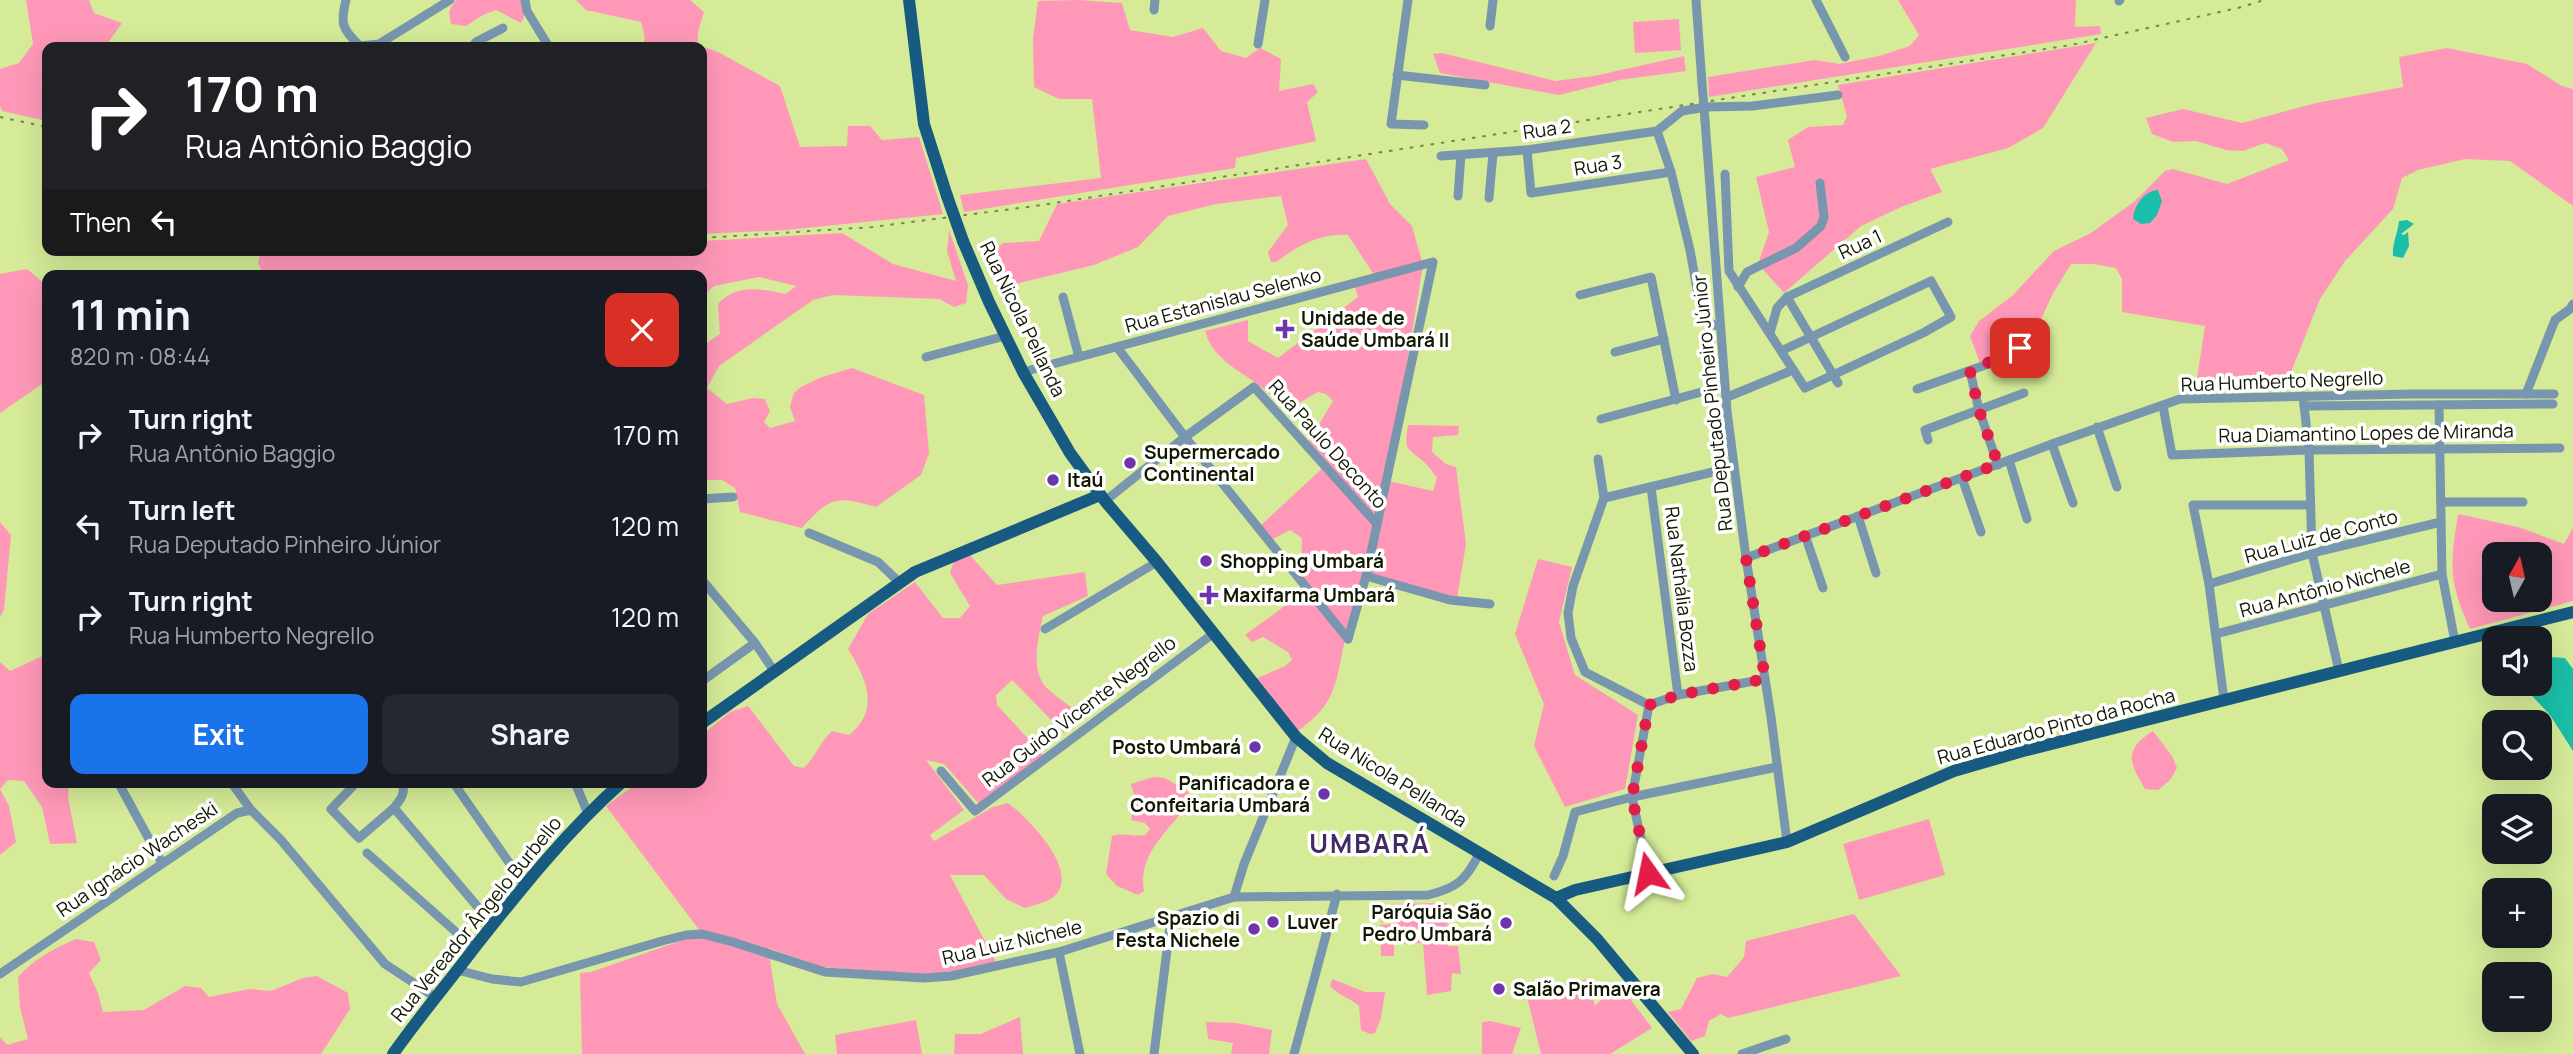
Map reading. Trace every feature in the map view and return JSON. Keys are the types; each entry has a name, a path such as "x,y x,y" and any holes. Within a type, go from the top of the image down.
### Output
{"main road":[{"name":"Rua Nicola Pellanda","path":"909,0 924,124 963,241 1023,372 1070,453 1102,498 1214,632 1296,737 1327,763 1556,898"},
{"path":"707,719 899,582 937,561 1102,498"},
{"name":"Rua Eduardo Pinto da Rocha","path":"1556,898 1576,890 1787,842 1954,771 2023,751 2573,612"},
{"name":"Rua Vereador Ângelo Burbello","path":"393,1054 524,884 616,788"},
{"path":"1556,898 1597,939 1693,1054"}],"street":[{"path":"346,0 342,17 344,29 356,42"},
{"path":"382,42 450,0"},
{"path":"525,0 527,11 546,42"},
{"path":"1258,44 1265,0"},
{"path":"1408,0 1391,124 1424,125"},
{"path":"1490,26 1493,0"},
{"name":"Rua Deputado Pinheiro Júnior","path":"1696,0 1725,398 1787,842"},
{"path":"1816,0 1845,57"},
{"path":"476,42 503,28"},
{"path":"1397,75 1485,85"},
{"path":"1719,326 1710,324 1702,317 1690,250 1671,172 1657,131 1682,111 1706,107 1753,106 1838,95"},
{"name":"Rua 2","path":"1441,156 1527,150 1657,131"},
{"name":"Rua 3","path":"1527,150 1531,192 1671,172"},
{"path":"1489,198 1493,153"},
{"path":"1458,196 1461,155"},
{"path":"1725,174 1729,271 1804,388 1923,333 1951,317 1931,281 1781,351"},
{"path":"1738,287 1747,272 1796,248 1821,226 1824,217 1820,183"},
{"name":"Rua 1","path":"1787,297 1948,222"},
{"name":"Rua Estanislau Selenko","path":"1023,372 1433,262 1377,524"},
{"path":"1580,295 1651,276 1676,400"},
{"path":"1063,297 1079,357"},
{"path":"1770,333 1777,308 1787,297 1838,383"},
{"path":"2526,394 2555,320 2573,304"},
{"path":"926,357 1005,336"},
{"path":"1615,352 1664,340"},
{"path":"1117,347 1185,437 1348,639 1377,524"},
{"path":"1917,389 1991,363 2001,354 2020,348"},
{"path":"1725,398 1793,370"},
{"path":"1970,371 1979,410 1998,464"},
{"path":"1601,419 1724,386"},
{"name":"Rua Paulo Deconto","path":"1185,437 1254,387 1377,524"},
{"path":"1928,440 1925,429 2024,393"},
{"name":"Rua Humberto Negrello","path":"1746,558 2097,427 2180,399 2439,405 2553,399 2526,394 2304,401"},
{"path":"2304,401 2309,450 2312,553 2339,671"},
{"path":"2439,405 2442,574 2455,642"},
{"name":"Rua Diamantino Lopes de Miranda","path":"2163,406 2172,455 2309,450 2560,448"},
{"path":"2097,427 2117,487"},
{"path":"1102,498 1185,437"},
{"path":"2052,444 2073,503"},
{"path":"1598,458 1604,498 1573,586 1567,613 1574,646 1585,672 1649,705 1678,695 1765,679"},
{"path":"2009,460 2027,519"},
{"path":"1604,498 1734,467"},
{"path":"1962,478 1981,532"},
{"name":"Rua Nathália Bozza","path":"1651,487 1678,695"},
{"path":"707,499 733,497"},
{"path":"2441,502 2524,502"},
{"path":"2224,700 2209,584 2193,505 2310,505"},
{"path":"1858,516 1876,573"},
{"name":"Rua Luiz de Conto","path":"2209,584 2312,553 2441,522"},
{"path":"809,533 878,562 899,582"},
{"path":"1805,536 1823,588"},
{"path":"1045,629 1157,562"},
{"name":"Rua Antônio Nichele","path":"2216,634 2442,574"},
{"path":"1366,576 1450,600 1490,604"},
{"path":"707,586 775,671"},
{"name":"Rua Guido Vicente Negrello","path":"941,771 975,811 1214,632"},
{"path":"707,677 755,643"},
{"path":"1648,873 1632,797 1649,705"},
{"path":"1234,897 1244,864 1296,737"},
{"path":"1553,876 1563,856 1575,812 1632,797 1777,767"},
{"path":"121,788 162,863"},
{"path":"234,788 385,964 435,998"},
{"path":"351,788 331,809 359,838 394,808 402,797 404,788"},
{"path":"457,788 524,884"},
{"path":"577,788 588,814"},
{"path":"394,808 493,925"},
{"name":"Rua Ignácio Wacheski","path":"2,971 237,813 251,810"},
{"path":"367,853 474,948"},
{"name":"Rua Luiz Nichele","path":"457,970 492,979 521,982 686,935 702,934 825,972 951,976 1059,952 1234,897 1428,895 1444,891 1465,878 1479,854"},
{"path":"1294,1054 1337,894"},
{"path":"1154,1054 1171,918"},
{"path":"1059,952 1080,1054"},
{"path":"1742,1054 1786,1039"}],"shaded area":[{"path":"26,0 89,0 94,13 122,23 109,42 42,42 42,120 2,111 0,106 0,69 19,63 33,44"},
{"path":"456,0 523,0 524,17 521,23 496,10 466,26 451,24 449,11"},
{"path":"576,0 690,0 704,12 698,42 644,42 641,22 586,10"},
{"path":"1898,0 2076,0 2075,27 2100,26 2101,34 1709,97 1708,77 1815,60 1839,64 1910,46 1919,35"},
{"path":"1038,1 1122,3 1130,30 1173,37 1203,28 1221,51 1246,58 1260,48 1281,59 1279,91 1313,84 1318,92 1307,102 1316,141 1236,158 1235,168 964,212 960,195 1101,178 1092,99 1059,99 1034,87 1033,39"},
{"path":"1679,19 1681,50 1635,53 1633,22"},
{"path":"2096,43 2043,128 2008,148 1930,169 1942,192 1861,226 1784,293 1758,264 1769,232 1756,177 1795,167 1788,140 1808,127 1843,125 1847,116 1838,85"},
{"path":"707,48 780,86 800,147 847,146 848,126 870,126 882,140 919,137 943,214 786,230 707,234"},
{"path":"2447,48 2527,64 2562,86 2573,89 2573,206 2510,161 2465,159 2418,170 2402,178 2393,209 2345,261 2320,299 2287,382 2195,391 2205,326 2122,312 2122,279 2116,268 2094,264 2071,264 2052,295 2035,333 1980,363 1970,336 1979,321 2012,296 2054,251 2091,233 2135,201 2165,171 2173,169 2227,184 2289,160 2282,149 2265,143 2243,151 2226,150 2196,141 2173,142 2152,134 2146,118 2183,109 2242,123 2316,103 2403,87 2399,57"},
{"path":"1442,53 1555,81 1594,76 1684,56 1686,71 1619,80 1559,95 1440,73 1433,54"},
{"path":"1366,159 1390,204 1412,226 1423,265 1388,481 1433,491 1437,478 1407,446 1408,425 1459,426 1458,435 1433,437 1432,452 1446,464 1456,467 1466,544 1457,598 1365,575 1329,698 1322,710 1296,732 1255,679 1285,666 1292,660 1288,652 1263,637 1252,642 1245,635 1311,587 1301,575 1302,538 1290,530 1271,540 1260,526 1328,463 1309,441 1333,401 1326,394 1318,392 1285,411 1266,391 1222,359 1209,342 1205,331 1248,320 1248,341 1278,358 1358,297 1355,287 1376,278 1348,235 1319,238 1293,250 1276,262 1271,262 1268,252 1288,225 1281,196 1216,204 1168,216 1138,247 1094,265 998,288 986,256 1003,243 1039,241 1057,204"},
{"path":"949,230 968,285 966,303 954,307 939,299 833,295 813,300 719,366 707,388 707,343 720,334 718,304 725,297 741,290 759,289 786,294 796,286 759,277 714,286 707,292 707,270 262,270 258,263 260,256 707,256 707,241 842,233 893,264 956,281 947,251"},
{"path":"27,269 42,282 42,384 0,413 0,274"},
{"path":"852,368 924,395 929,453 921,475 876,507 851,501 834,501 820,510 802,528 740,512 735,488 722,480 707,480 707,388 727,404 753,398 765,399 770,411 764,422 770,428 795,421 790,407 794,393 801,387"},
{"path":"2458,514 2518,527 2564,544 2573,528 2573,601 2552,607 2552,542 2482,542 2482,612 2533,612 2470,629 2454,585 2452,560"},
{"path":"0,522 11,535 4,610 0,617"},
{"path":"967,552 997,585 1085,572 1088,596 1043,616 1037,651 1040,679 1071,707 1070,721 1064,733 1012,680 996,695 997,705 1044,756 980,805 944,764 926,760 964,810 930,835 934,841 993,807 1008,803 1050,847 1061,875 1060,888 1049,900 1025,908 1006,899 984,875 950,875 996,962 954,971 922,975 823,967 768,948 777,1004 805,1054 582,1054 580,973 591,972 680,941 700,931 606,806 631,788 707,788 707,731 730,712 748,706 794,766 804,768 832,731 849,735 865,715 865,682 848,649 868,614 915,582 943,618 960,618 970,606 950,573 954,561"},
{"path":"1538,559 1572,567 1559,622 1575,675 1638,715 1625,789 1565,807 1534,746 1544,704 1515,634"},
{"path":"42,656 42,788 69,788 68,798 77,843 50,844 42,807 24,781 8,780 0,789 0,662 10,671"},
{"path":"2153,731 2172,756 2177,768 2170,780 2158,790 2145,789 2135,771 2132,757 2137,744"},
{"path":"1153,777 1165,778 1188,792 1190,800 1151,853 1143,877 1144,891 1138,895 1117,886 1106,874 1112,836 1145,835 1150,829 1145,823 1131,820 1135,798 1131,784"},
{"path":"0,789 9,806 16,842 0,855"},
{"path":"1929,819 1945,875 1859,900 1843,844"},
{"path":"1447,903 1448,946 1458,946 1461,974 1452,973 1451,991 1427,995 1423,943 1395,944 1394,935 1394,956 1381,956 1380,925 1394,924 1394,921 1381,922 1381,913 1394,913 1393,904"},
{"path":"1854,914 1901,976 1728,1018 1721,1014 1709,1021 1705,1036 1691,1041 1668,1012 1681,1009 1697,978 1713,974 1727,977 1744,957 1746,941"},
{"path":"76,939 94,942 101,960 89,973 103,1012 144,1010 185,986 201,988 209,997 250,989 271,991 303,978 317,976 348,993 350,1009 321,1054 0,1054 0,1037 7,1045 28,1039 20,1007 18,977 45,955"},
{"path":"1332,979 1365,992 1385,992 1381,1018 1375,1033 1361,1030 1359,1006 1330,986"},
{"path":"1589,979 1595,1006 1618,983 1652,1028 1610,1054 1541,1054 1526,993"},
{"path":"1020,1017 1023,1054 954,1054 955,1034 981,1034"},
{"path":"916,1020 922,1054 837,1054 835,1035"},
{"path":"1490,1021 1521,1028 1512,1054 1482,1054 1482,1022"},
{"path":"1206,1022 1237,1023 1272,1030 1269,1054 1231,1054 1233,1043 1208,1039"}],"water":[{"path":"2158,190 2162,201 2157,215 2150,223 2141,224 2133,219 2141,200 2148,193"},
{"path":"2407,220 2414,224 2401,234 2408,232 2409,246 2403,258 2393,256 2399,221"},
{"path":"2552,657 2565,658 2573,669 2573,751 2552,718 2552,710 2545,710 2532,696 2552,696"}],"railway":[{"path":"707,238 873,227 1035,206 2071,45 2264,0"},
{"path":"0,117 42,126"}],"place":[{"name":"Unidade de Saúde Umbará II","path":"1285,329"},
{"name":"Supermercado Continental","path":"1130,463"},
{"name":"Itaú","path":"1053,480"},
{"name":"Shopping Umbará","path":"1206,561"},
{"name":"Maxifarma Umbará","path":"1209,595"},
{"name":"Posto Umbará","path":"1255,747"},
{"name":"Panificadora e Confeitaria Umbará","path":"1324,794"},
{"name":"Luver","path":"1273,922"},
{"name":"Paróquia São Pedro Umbará","path":"1506,923"},
{"name":"Spazio di Festa Nichele","path":"1254,929"},
{"name":"Salão Primavera","path":"1499,989"}],"district":[{"name":"UMBARÁ","path":"1370,843"}],"route":[{"path":"1648,873 1632,797 1649,705 1678,695 1765,679 1746,558 1998,464 1979,410 1970,371 1991,363 2001,354 2020,348"}]}
